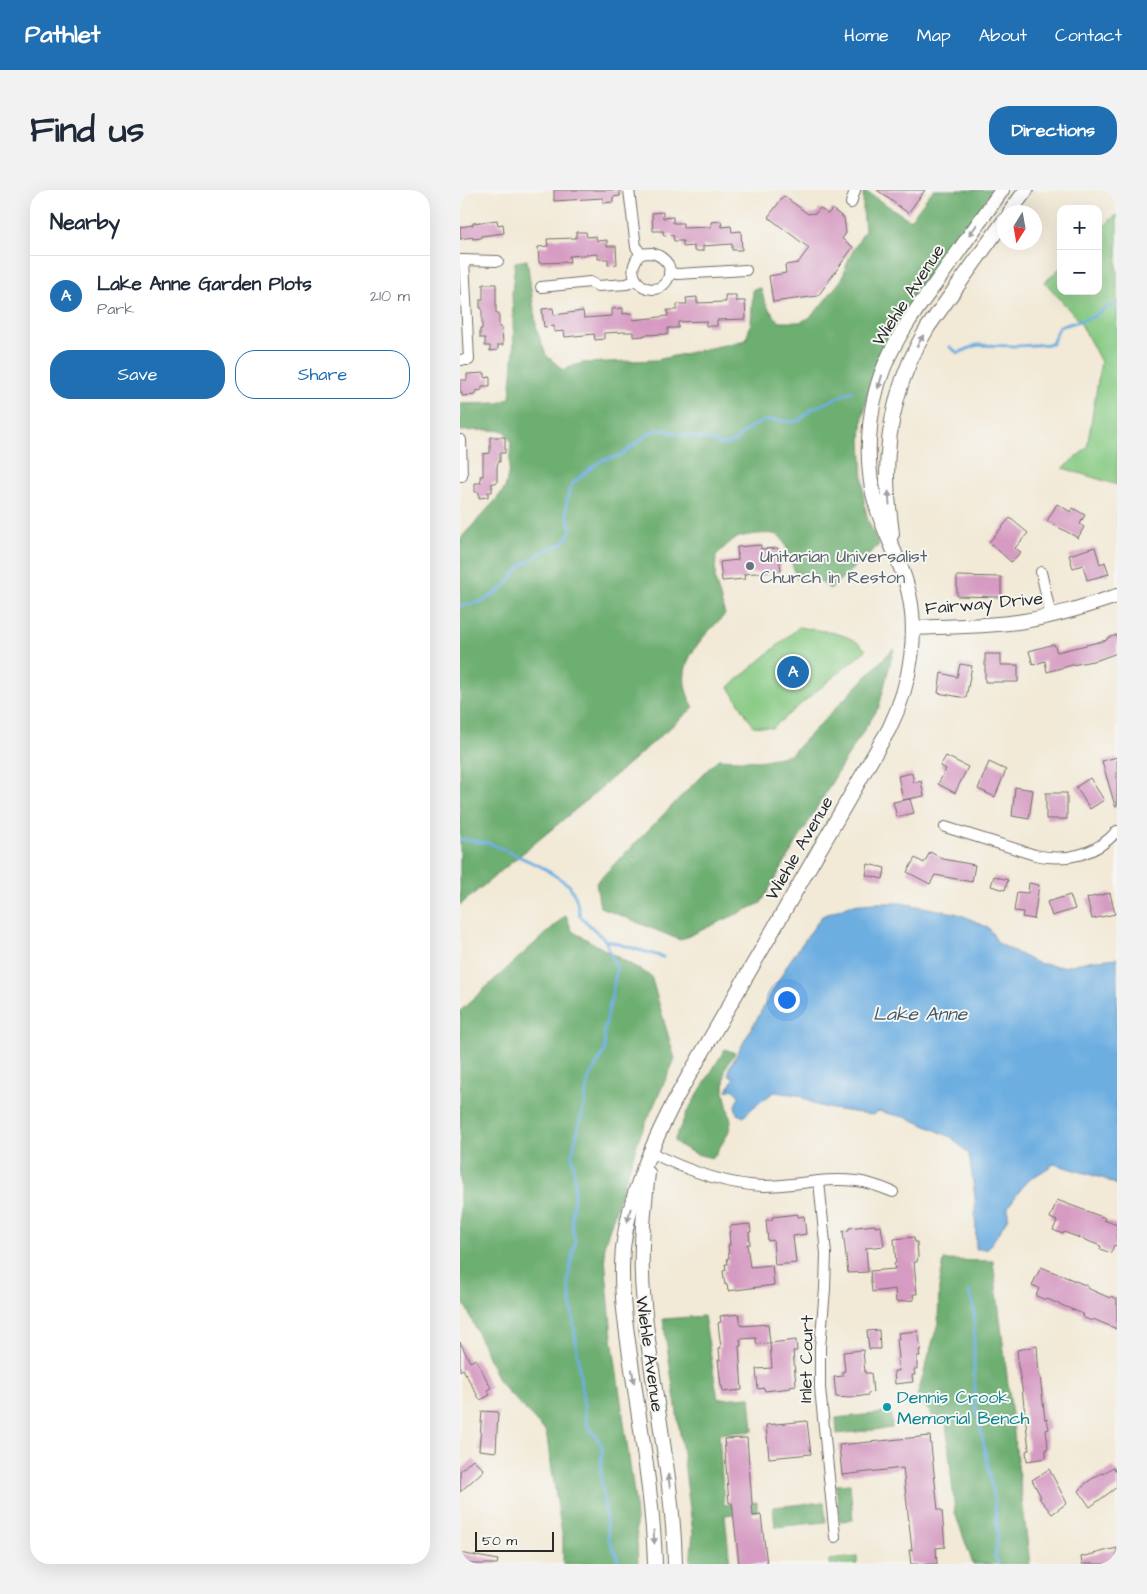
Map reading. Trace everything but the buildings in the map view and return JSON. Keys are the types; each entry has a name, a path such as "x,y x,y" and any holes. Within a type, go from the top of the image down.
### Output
{"main road":[{"name":"Wiehle Avenue","path":"654,1564 651,1500 625,1323 622,1278 628,1217 650,1152 668,1112 899,710 909,672 913,628 912,612 908,588 874,500 870,473 869,441 877,389 884,366 910,319 1002,190"},
{"path":"1015,205 1026,190"},
{"name":"Wiehle Avenue","path":"893,547 887,478 892,423 898,392 906,369 923,336 997,231"},
{"name":"Fairway Drive","path":"913,628 1001,624 1051,616 1117,596"},
{"name":"Wiehle Avenue","path":"650,1152 642,1231 642,1283 671,1500 675,1564"}],"street":[{"path":"629,190 636,247 641,254"},
{"path":"851,203 855,190"},
{"path":"652,253 661,256 668,262 669,273 666,282 658,288 649,289 640,285 634,278 633,269 636,260 641,254 652,253"},
{"path":"460,360 469,360 462,260 498,261"},
{"path":"669,273 746,270"},
{"path":"541,287 590,282 598,286 627,284 636,280"},
{"path":"460,440 462,476 460,476"},
{"path":"1041,572 1051,616"},
{"path":"945,827 1035,856 1062,859 1089,852 1101,846 1117,831"},
{"path":"650,1152 716,1178 738,1183 776,1186 819,1181 857,1181 893,1192"},
{"name":"Inlet Court","path":"819,1181 826,1254 820,1347 820,1388 835,1537"}],"green space":[{"path":"863,190 910,220 933,190 993,190 927,281 899,324 876,369 863,415 861,439 864,502 868,521 879,545 830,589 818,580 797,579 785,544 779,536 765,534 745,536 729,543 716,555 715,579 725,615 697,645 690,656 686,668 687,693 694,707 581,805 460,905 460,539 505,488 509,470 511,442 505,431 460,431 460,404 499,403 510,398 514,349 512,293 515,262 527,260 537,331 546,355 563,370 582,363 656,360 746,340 751,323 753,289 761,288 767,306 780,322 800,322 809,318 842,279 849,258 865,230"},
{"path":"1117,214 1117,485 1063,468 1087,448 1101,362 1080,322 1045,282 1057,271 1057,295 1102,295 1102,228"},
{"path":"799,627 844,636 852,639 866,650 772,728 753,726 729,687"},
{"path":"894,648 879,707 842,765 761,903 680,940 600,907 596,883 718,759 759,761 790,755"},
{"path":"566,915 572,931 651,976 675,1059 639,1138 604,1246 612,1338 635,1500 638,1564 563,1564 563,1540 546,1432 499,1382 466,1307 460,1301 460,1011"},
{"path":"725,1049 735,1053 725,1068 724,1092 731,1122 728,1134 713,1158 692,1152 674,1141 687,1112"},
{"path":"944,1260 993,1261 1030,1564 973,1564 955,1513 946,1422 938,1423 917,1396 938,1323 939,1287"},
{"path":"704,1316 718,1399 750,1397 753,1431 719,1434 724,1505 757,1502 757,1511 725,1515 730,1564 690,1564 693,1533 663,1319"},
{"path":"891,1412 892,1428 837,1434 836,1418"},
{"path":"850,1484 853,1520 840,1521 836,1485"},
{"path":"824,1502 826,1522 775,1527 773,1507"},
{"path":"857,1557 857,1564 829,1564 829,1560"}],"water":[{"name":"Lake Anne","path":"901,903 955,913 966,917 989,928 998,943 1037,963 1063,967 1089,961 1117,958 1117,1185 1105,1179 1054,1164 1026,1182 1008,1207 1008,1218 988,1249 976,1249 975,1197 969,1154 951,1137 908,1118 878,1111 874,1115 832,1109 816,1105 798,1095 774,1092 753,1107 744,1117 737,1114 735,1106 739,1096 733,1089 727,1091 734,1077 729,1076 729,1068 789,962 822,916 850,905"}],"waterway":[{"path":"950,347 958,353 977,345 1017,346 1052,344 1059,327 1093,317 1107,307 1117,305"},
{"path":"460,606 484,601 505,586 520,567 542,552 563,543 571,528 566,505 572,484 592,467 603,460 621,455 648,434 656,430 664,430 708,439 726,445 736,441 751,427 764,421 793,422 800,420 812,409 852,391"},
{"path":"460,839 489,843 542,867 569,885 576,898 580,916 605,940 663,957"},
{"path":"605,940 617,969 604,1033 605,1050 588,1081 584,1106 572,1153 575,1181 572,1223 575,1243 568,1279 586,1423 602,1445 601,1479 609,1540 618,1558 616,1564"},
{"path":"969,1291 974,1310 976,1408 993,1490 998,1534 995,1557 998,1564"}],"place":[{"name":"Unitarian Universalist Church in Reston","path":"750,566"},
{"name":"Lake Anne Garden Plots","path":"793,672"},
{"name":"Dennis Crook Memorial Bench","path":"887,1407"}]}
